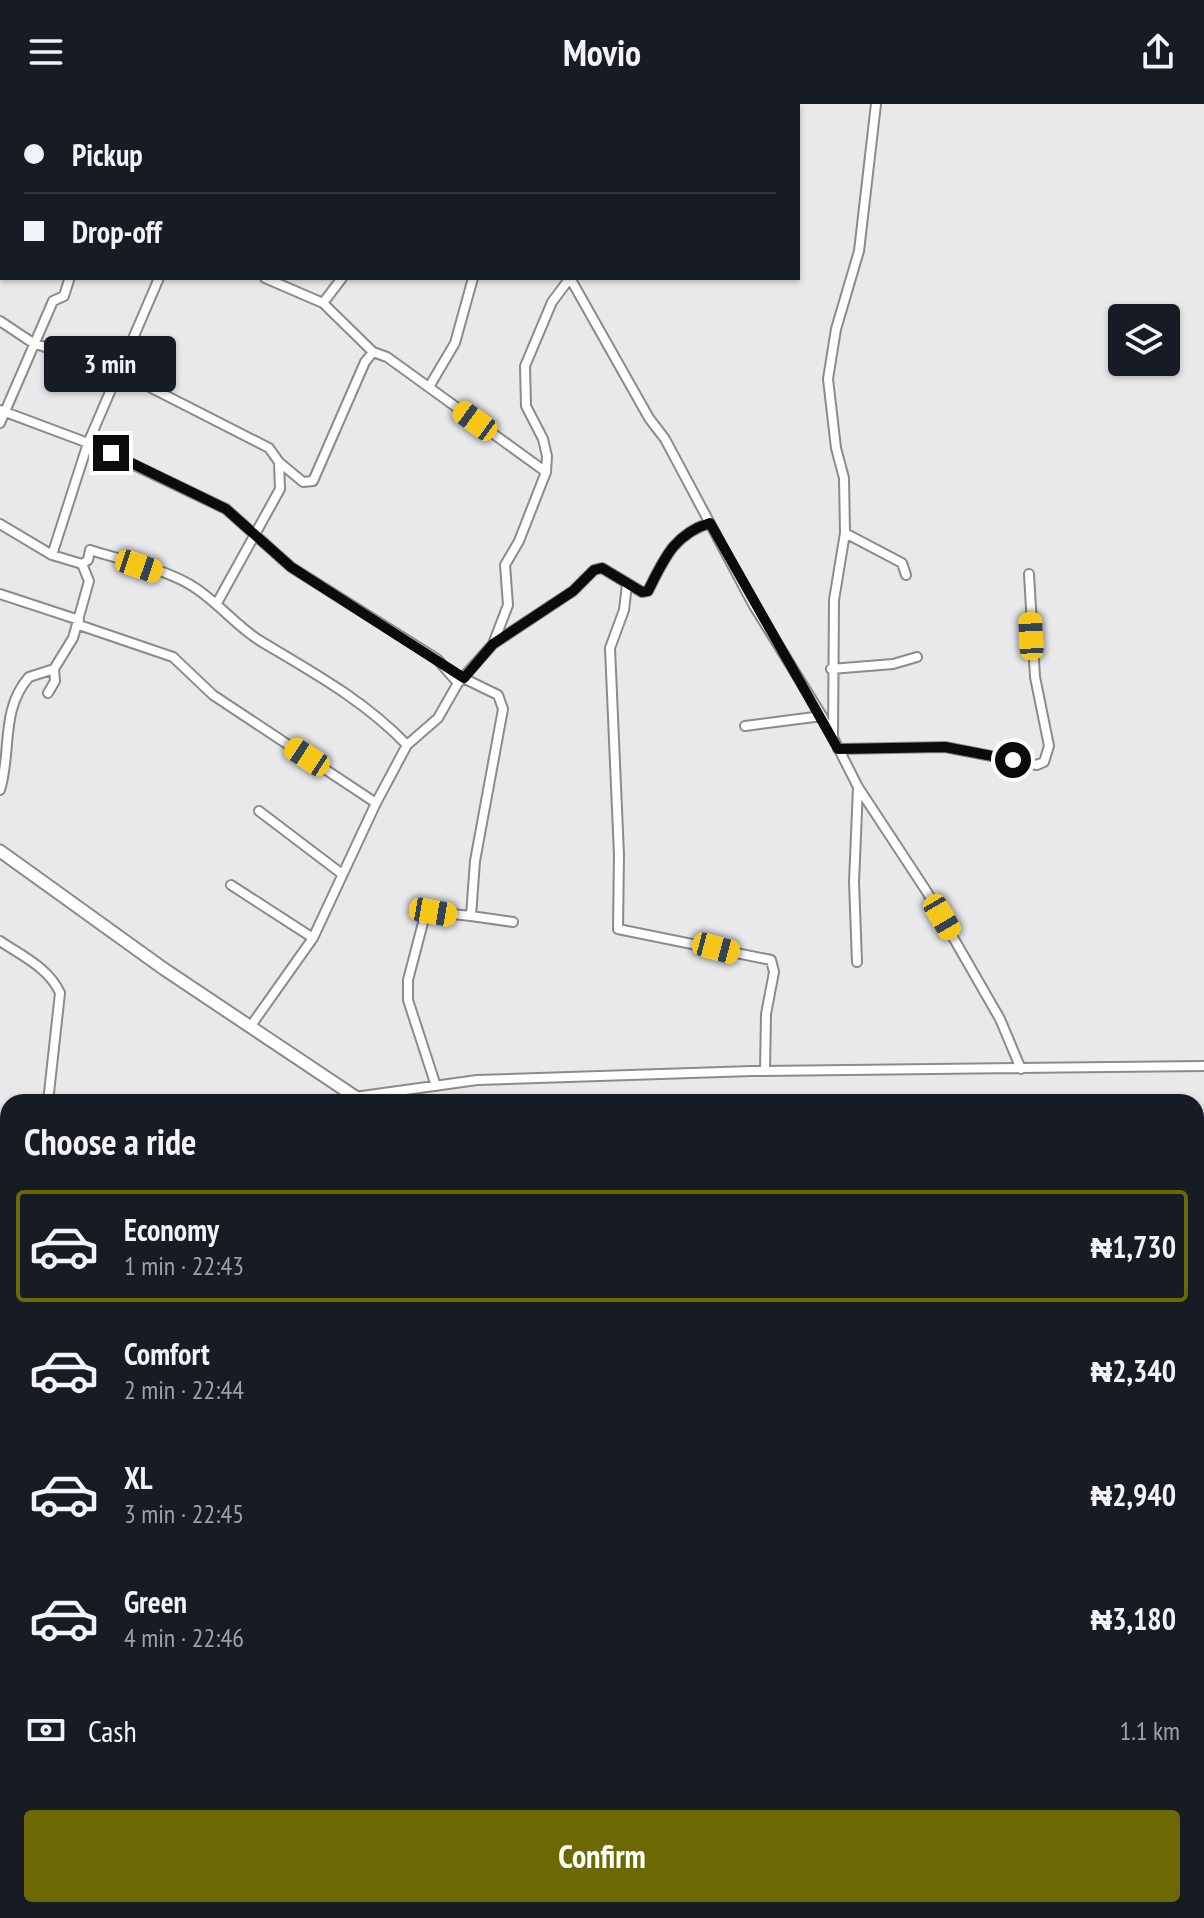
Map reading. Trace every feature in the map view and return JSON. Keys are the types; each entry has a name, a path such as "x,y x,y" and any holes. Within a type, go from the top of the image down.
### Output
{"main road":[{"path":"0,851 350,1094"}],"street":[{"path":"833,738 831,669 834,600 845,533 844,478 836,448 828,379 836,329 859,251 876,104"},
{"path":"0,423 2,410 53,301 64,296 69,280"},
{"path":"52,555 88,443 158,280"},
{"path":"270,280 323,303 373,352 387,357 546,472"},
{"path":"323,303 340,280"},
{"path":"429,387 455,343 472,280"},
{"path":"493,644 508,605 505,565 546,472 547,456 543,439 526,406 525,366 552,302 568,280"},
{"path":"571,280 754,606 822,716 858,787 949,930 1000,1019 1021,1069"},
{"path":"0,321 33,343 118,371 269,448 279,462 303,482 313,481 365,362 373,352"},
{"path":"2,410 181,484 226,509 291,567 437,659 461,680 498,695 503,709 475,861 471,916"},
{"path":"217,603 226,591 254,531 280,489 279,462"},
{"path":"250,1027 313,938 376,803 407,745 438,718 461,680 493,644 573,591 594,570 602,568 627,584 648,591 670,548 689,530 710,523"},
{"path":"0,524 52,555 86,566"},
{"path":"845,533 902,563 906,575"},
{"path":"0,790 8,752 9,711 29,677 54,669 64,657 79,622 89,581 86,566 90,550 187,583 217,603 261,641 290,655 362,703 407,745"},
{"path":"838,749 945,747 1037,765 1044,762 1049,746 1035,677 1029,574"},
{"path":"627,584 624,610 610,648 619,839 618,929 771,960 774,972 766,1014 765,1071"},
{"path":"0,594 173,657 213,695 376,803"},
{"path":"831,669 893,664 917,657"},
{"path":"48,693 55,681 54,669"},
{"path":"745,726 822,716"},
{"path":"857,962 854,882 858,787"},
{"path":"259,811 342,874"},
{"path":"231,885 313,938"},
{"path":"436,1086 412,1019 408,980 425,915 433,912 513,922"},
{"path":"0,941 42,969 54,980 60,993 49,1094"},
{"path":"392,1094 477,1080 765,1071 1204,1066"}],"route":[{"path":"111,453 181,484 226,509 291,567 464,678 493,644 573,591 594,570 602,568 642,592 648,591 670,548 689,530 710,523 754,606 822,716 838,749 924,745 964,749 1013,760"}]}
